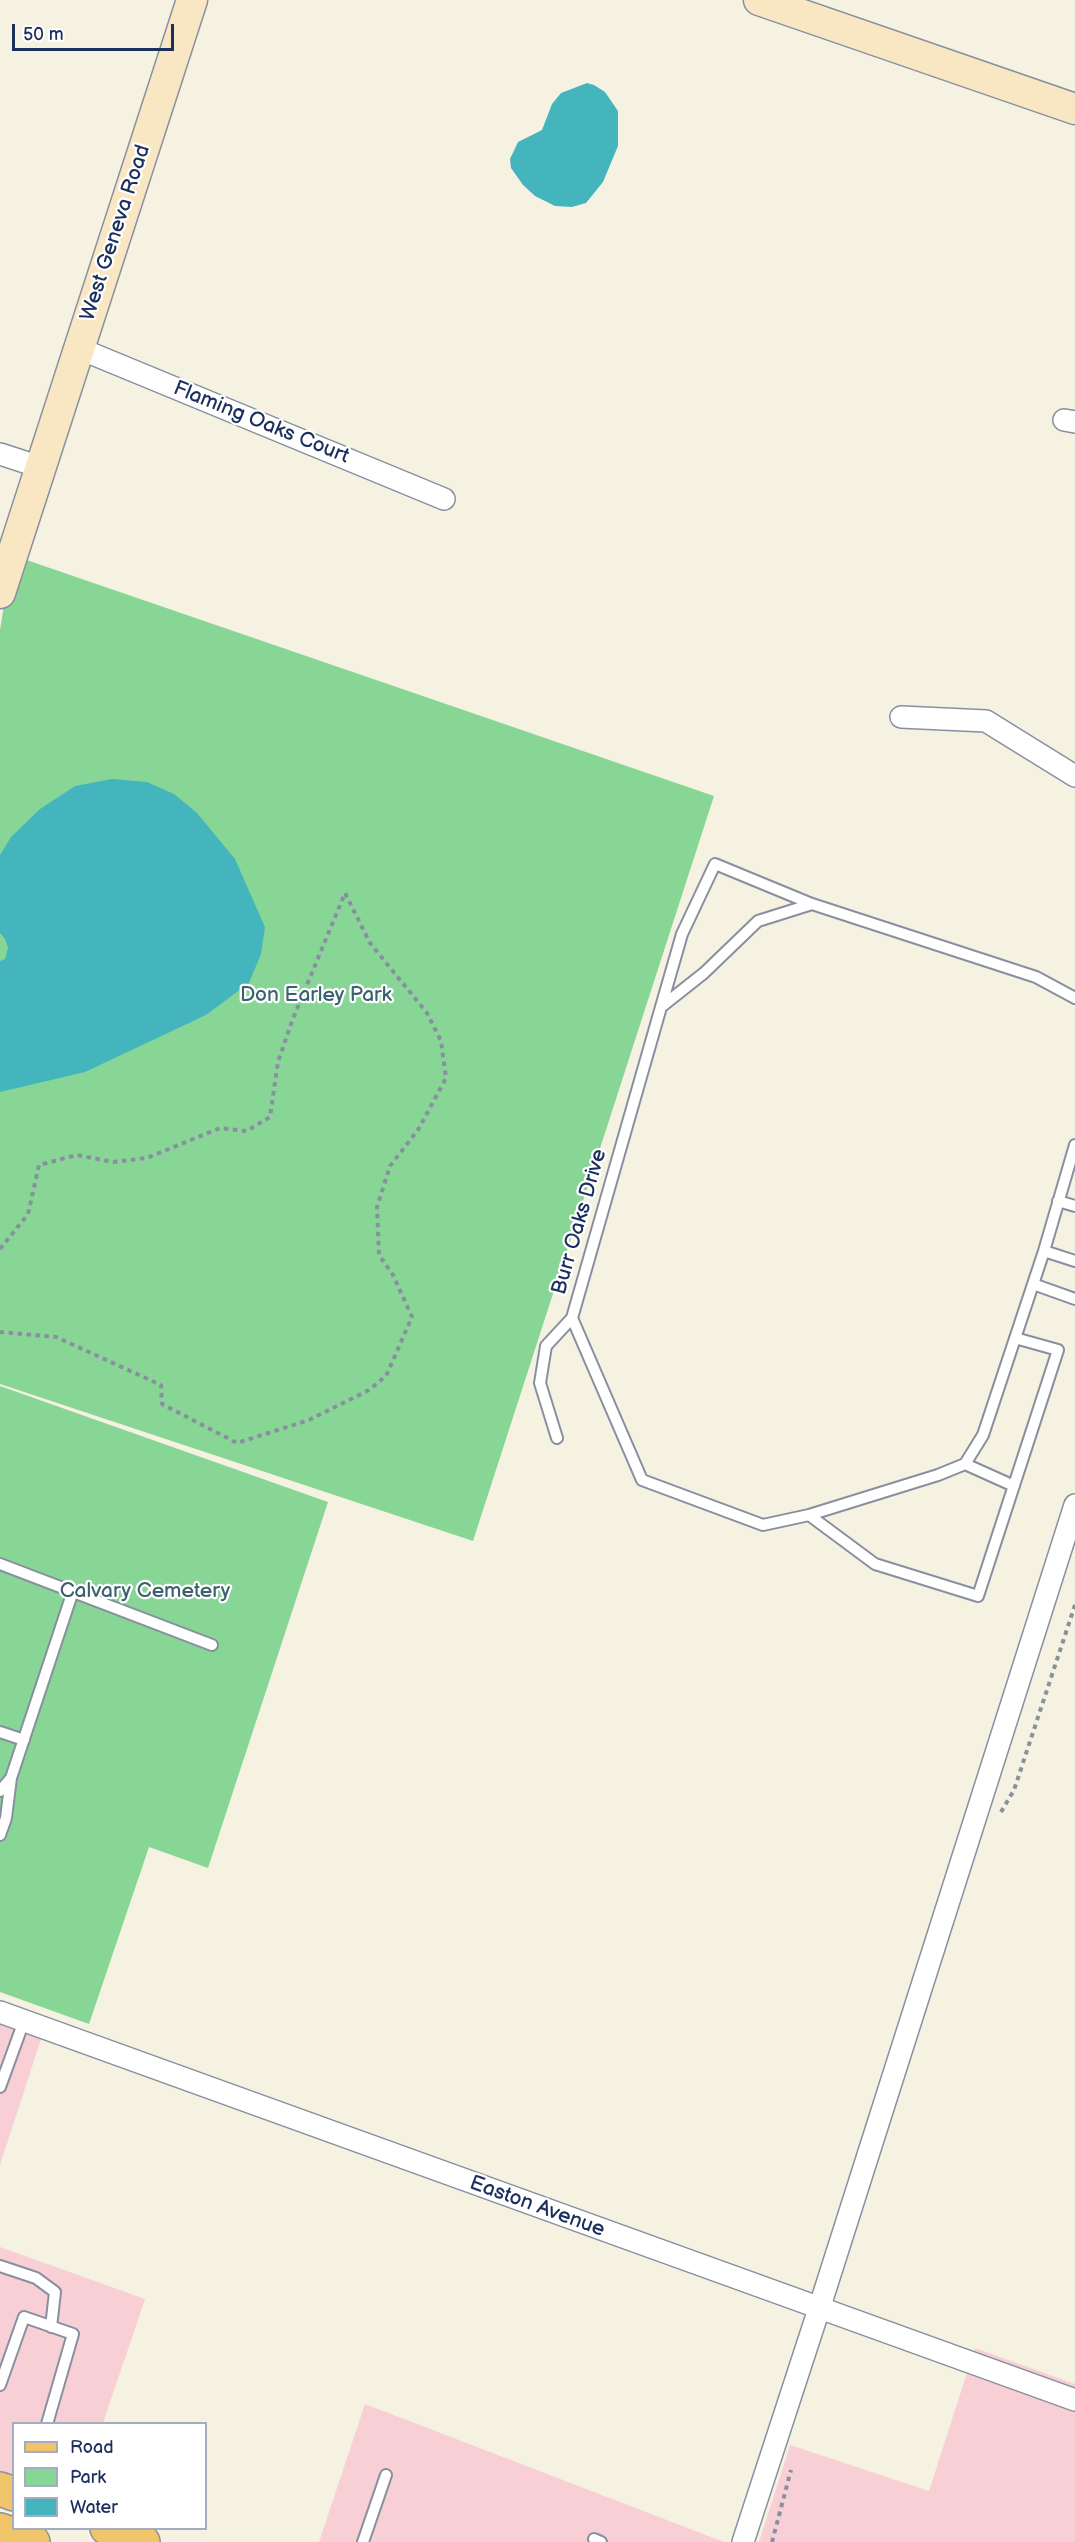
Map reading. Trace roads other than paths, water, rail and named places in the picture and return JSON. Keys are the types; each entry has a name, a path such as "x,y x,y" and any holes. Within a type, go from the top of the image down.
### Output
{"main road":[{"name":"West Geneva Road","path":"0,593 192,0"},
{"path":"759,0 1075,109"},
{"path":"0,2530 33,2542"},
{"path":"110,2530 143,2542"}],"street":[{"name":"Flaming Oaks Court","path":"78,348 444,499"},
{"path":"0,454 40,467"},
{"path":"901,717 986,721 1075,776"},
{"path":"742,2542 819,2309 1075,1505"},
{"name":"Easton Avenue","path":"0,2012 1075,2400"}],"lane":[{"name":"Burr Oaks Drive","path":"812,903 715,864 682,934 572,1318 642,1480 763,1525 809,1515 938,1475 965,1464"},
{"path":"661,1007 704,973 758,921 812,903 1036,978 1075,998"},
{"path":"1014,1486 965,1464 983,1435 1044,1251 1075,1145"},
{"path":"1058,1201 1075,1206"},
{"path":"1044,1251 1075,1261"},
{"path":"1033,1284 1075,1299"},
{"path":"557,1438 540,1383 546,1346 572,1318"},
{"path":"809,1515 875,1564 978,1596 1058,1350 1015,1338"},
{"path":"0,1564 72,1594 212,1646"},
{"path":"0,1835 6,1818 11,1778 72,1594"},
{"path":"0,1732 24,1740"},
{"path":"0,1791 11,1778"},
{"path":"0,2087 24,2021"},
{"path":"0,2267 36,2277 55,2292 51,2327"},
{"path":"0,2385 24,2317 73,2334 48,2422"},
{"path":"363,2542 386,2475"}],"water":[{"path":"587,83 605,92 618,111 618,146 603,182 586,203 572,207 555,206 535,196 523,185 511,168 510,159 518,142 542,130 552,104 561,93"},
{"path":"112,779 147,782 174,794 197,813 235,859 265,927 261,954 249,983 206,1015 85,1072 0,1092 0,961 5,959 8,948 0,933 0,855 11,837 40,809 75,786"}],"park label":[{"name":"Don Earley Park","path":"316,996"},
{"name":"Calvary Cemetery","path":"145,1592"}]}
